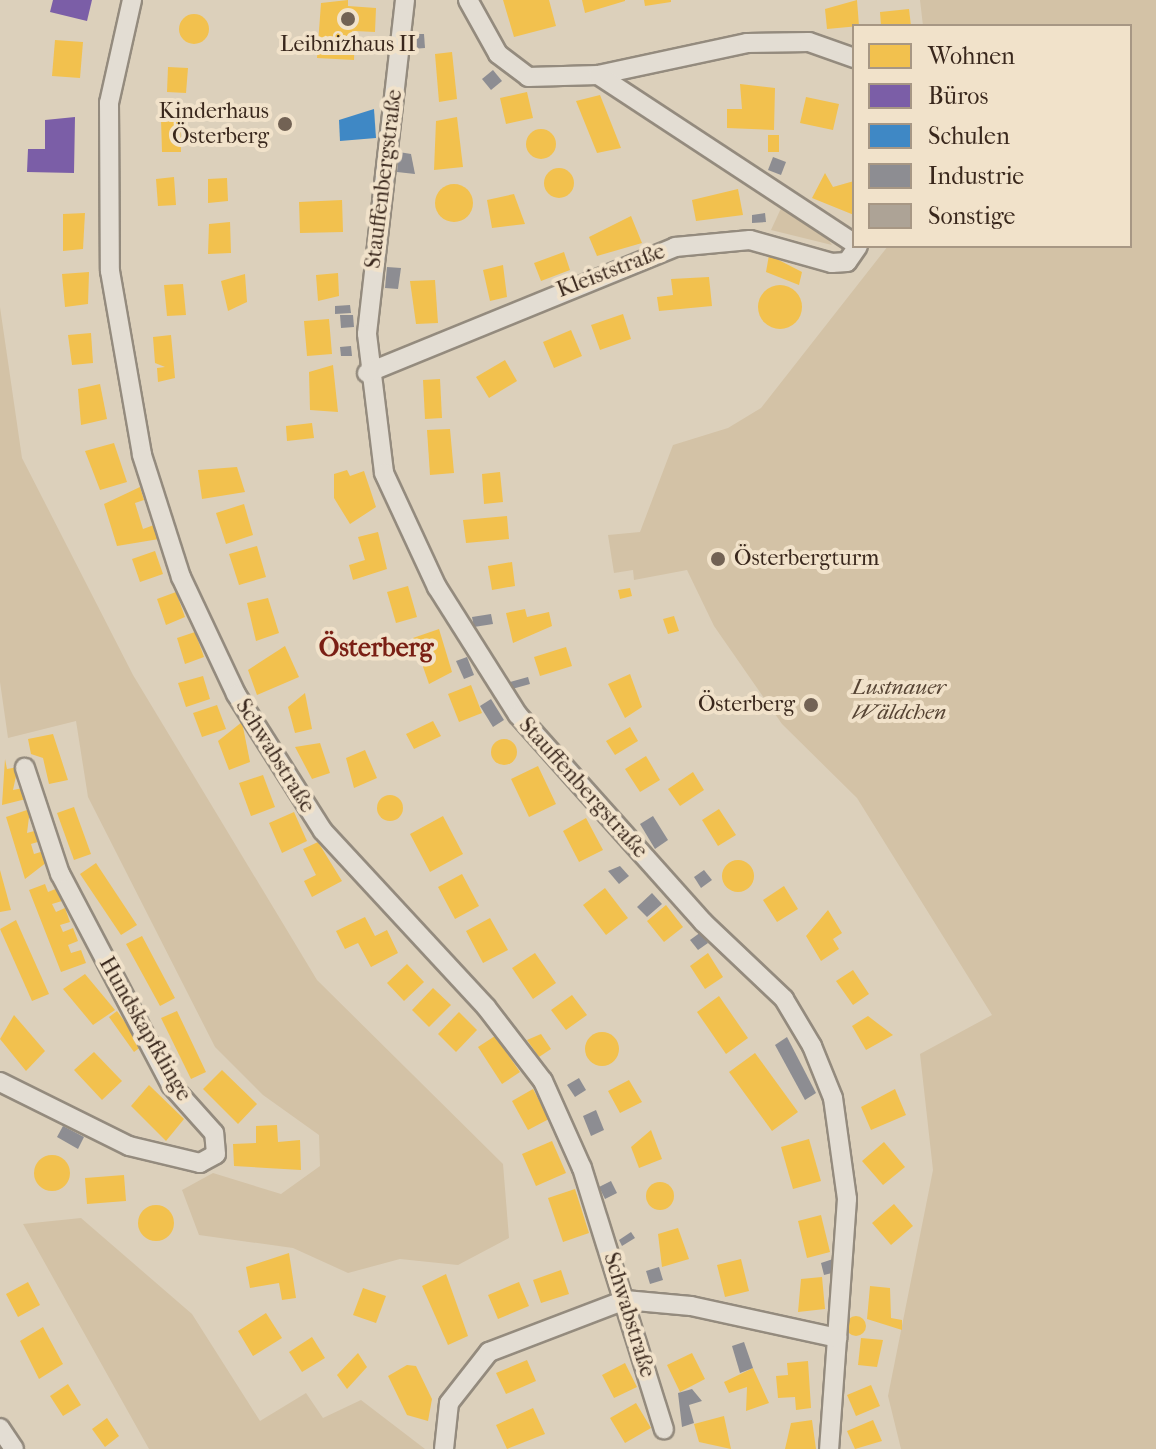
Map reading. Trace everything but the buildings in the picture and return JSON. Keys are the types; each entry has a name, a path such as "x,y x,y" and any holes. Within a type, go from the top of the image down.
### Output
{"street":[{"name":"Schwabstraße","path":"132,0 109,103 110,271 142,455 181,577 236,694 323,831 531,1062 568,1134 625,1300 664,1429"},
{"name":"Stauffenbergstraße","path":"405,0 367,373 384,473 437,587 488,672 549,756 784,999 812,1046 833,1098 846,1174 829,1449"},
{"path":"468,0 510,68 528,77 598,75 747,43 809,42 852,57"},
{"name":"Kleiststraße","path":"598,75 852,242"},
{"name":"Kleiststraße","path":"367,373 675,247 750,240 832,263 847,262 854,248"},
{"name":"Hundskapfklinge","path":"0,1082 129,1146 200,1163 216,1154 214,1133 171,1085 60,874 25,768"},
{"path":"444,1449 449,1403 489,1352 625,1300 691,1306 838,1338"},
{"path":"0,1428 14,1449"}],"green space":[{"name":"Lustnauer Wäldchen","path":"920,0 1156,0 1156,1449 901,1449 888,1396 933,1170 920,1054 992,1015 857,798 782,724 714,626 687,570 634,580 633,570 614,573 608,535 640,532 673,445 728,428 761,408 886,248 1132,248 1132,24 923,24"},
{"path":"783,204 823,231 832,245 771,230"},
{"path":"0,307 22,458 133,675 317,980 503,1164 509,1238 458,1265 400,1259 348,1273 293,1248 199,1235 182,1190 213,1173 281,1194 320,1166 319,1135 263,1095 215,1047 88,797 76,721 8,738 0,682"},
{"path":"81,1218 192,1314 260,1421 306,1393 323,1418 361,1400 425,1449 149,1449 23,1224"}],"place":[{"name":"Leibnizhaus II","path":"348,19"},
{"name":"Kinderhaus Österberg","path":"285,124"},
{"name":"Österbergturm","path":"718,559"},
{"name":"Österberg","path":"811,705"}],"district":[{"name":"Österberg","path":"376,648"}]}
